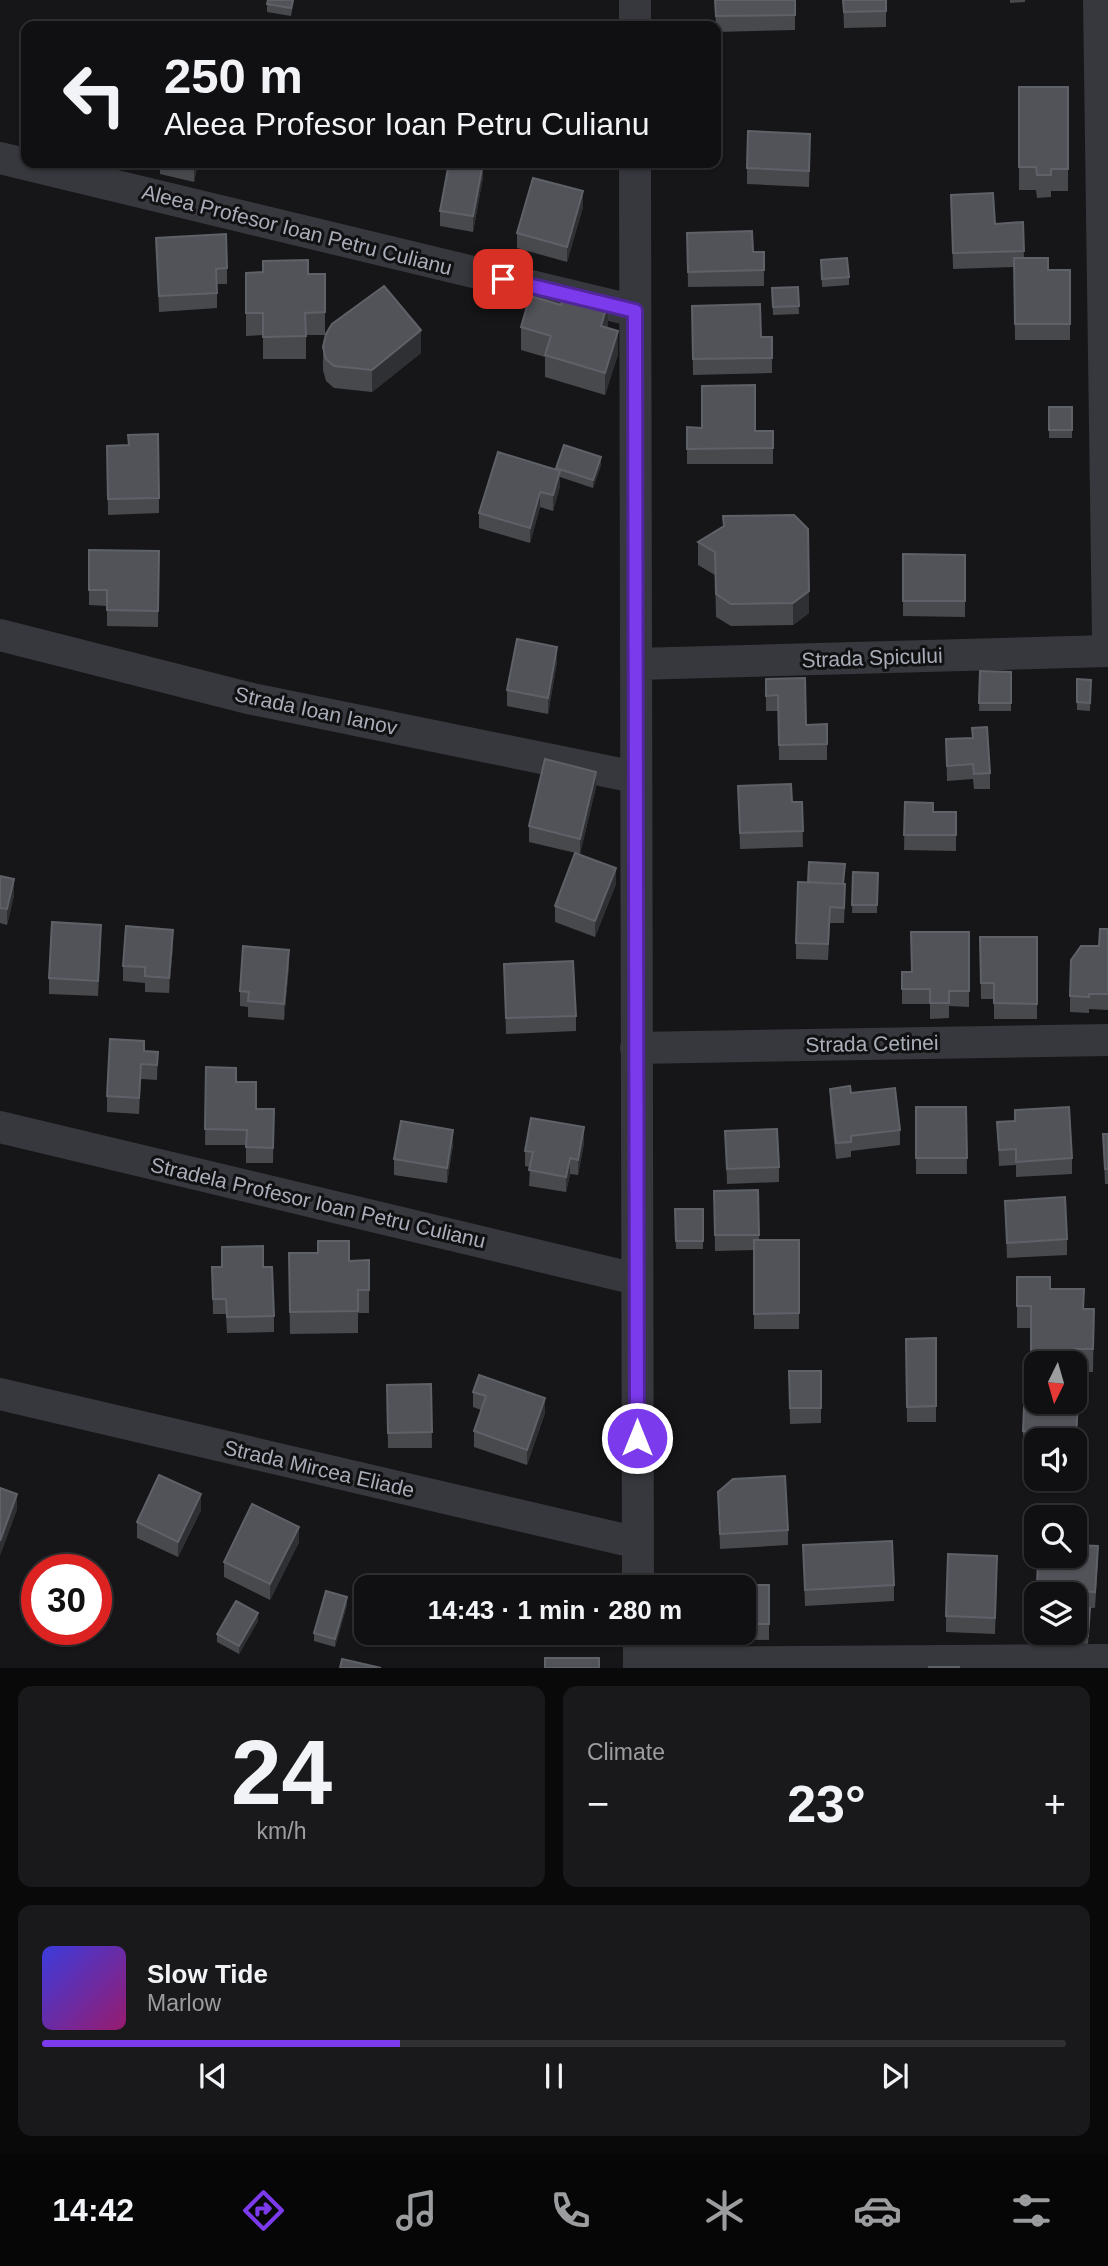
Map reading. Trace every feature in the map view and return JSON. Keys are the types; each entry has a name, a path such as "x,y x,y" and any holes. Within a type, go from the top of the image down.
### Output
{"street":[{"path":"635,0 635,21"},
{"path":"1099,0 1108,637"},
{"name":"Aleea Profesor Ioan Petru Culianu","path":"0,158 21,163"},
{"name":"Aleea Profesor Ioan Petru Culianu","path":"42,168 635,311"},
{"path":"635,168 638,1575"},
{"name":"Strada Ioan Ianov","path":"0,635 248,698 635,777"},
{"name":"Strada Spicului","path":"636,664 1108,652"},
{"name":"Strada Cetinei","path":"636,1048 1108,1040"},
{"name":"Stradela Profesor Ioan Petru Culianu","path":"0,1126 636,1279"},
{"name":"Strada Mircea Eliade","path":"0,1394 638,1543"},
{"path":"639,1655 1108,1660"}],"building":[{"path":"268,0 293,0 291,8 267,4"},
{"path":"715,0 795,0 795,15 716,16"},
{"path":"843,0 886,0 886,11 844,12"},
{"path":"1019,87 1068,87 1068,169 1051,169 1051,175 1037,175 1036,167 1019,167"},
{"path":"748,131 810,134 809,171 747,168"},
{"path":"448,168 482,168 473,216 440,211"},
{"path":"533,178 583,191 567,247 517,233"},
{"path":"993,193 995,224 1023,222 1024,251 953,253 951,195"},
{"path":"752,231 753,252 764,252 764,270 688,272 687,233"},
{"path":"226,234 227,268 216,269 217,293 159,296 156,238"},
{"path":"847,258 849,277 822,279 821,260"},
{"path":"1014,258 1048,258 1048,270 1070,270 1070,324 1015,324"},
{"path":"308,260 308,274 325,274 325,312 305,313 306,336 263,337 263,313 246,313 246,273 263,272 263,261"},
{"path":"384,286 421,330 372,370 334,366 326,359 323,347 332,324"},
{"path":"798,287 799,306 773,307 772,288"},
{"path":"566,289 608,302 601,326 618,331 605,373 545,355 551,336 521,327 530,296 561,305"},
{"path":"760,304 761,337 772,337 772,358 693,359 692,306"},
{"path":"755,385 755,431 773,431 773,448 687,449 687,427 702,428 702,386"},
{"path":"1049,407 1072,407 1072,430 1049,430"},
{"path":"158,434 159,498 108,499 107,446 129,445 128,435"},
{"path":"564,445 601,457 593,480 556,468"},
{"path":"498,452 560,471 553,495 540,492 530,528 479,513"},
{"path":"794,515 808,529 809,591 793,603 731,604 716,594 715,552 698,542 724,526 723,516"},
{"path":"89,550 159,551 158,611 107,610 107,590 89,590"},
{"path":"903,554 965,555 965,601 903,601"},
{"path":"517,639 557,647 548,698 507,690"},
{"path":"980,671 1011,672 1011,703 979,703"},
{"path":"805,678 806,725 827,724 827,744 779,745 778,695 766,696 766,679"},
{"path":"1077,679 1091,680 1090,703 1077,702"},
{"path":"987,727 990,773 974,774 973,764 947,766 946,739 973,738 972,728"},
{"path":"545,759 596,772 580,839 529,826"},
{"path":"791,784 792,802 802,802 803,831 740,833 738,786"},
{"path":"905,802 933,803 933,812 956,812 956,835 904,835"},
{"path":"575,853 616,868 595,921 555,906"},
{"path":"809,862 845,864 843,884 808,882"},
{"path":"853,872 878,873 877,905 852,905"},
{"path":"0,876 14,879 7,909 0,908"},
{"path":"798,882 845,884 844,908 830,907 828,944 796,943"},
{"path":"52,922 101,925 98,981 49,978"},
{"path":"126,926 173,930 169,978 145,976 145,967 123,966"},
{"path":"1100,929 1108,929 1108,994 1070,996 1071,960 1081,946 1099,946"},
{"path":"911,932 969,932 969,991 949,991 949,1003 930,1003 930,989 902,989 902,972 912,972"},
{"path":"980,937 1037,937 1037,1004 994,1003 994,983 981,983"},
{"path":"243,946 289,950 284,1004 248,1001 249,992 240,991"},
{"path":"573,961 576,1016 506,1018 504,964"},
{"path":"110,1039 144,1041 144,1051 158,1052 157,1065 141,1064 139,1098 107,1096"},
{"path":"206,1067 236,1068 236,1082 256,1082 256,1109 274,1109 273,1148 246,1147 247,1130 205,1129"},
{"path":"850,1086 851,1093 895,1088 900,1130 851,1136 851,1142 836,1143 830,1089"},
{"path":"916,1107 966,1107 967,1158 916,1158"},
{"path":"1069,1107 1072,1158 1016,1162 1016,1149 999,1150 997,1122 1015,1121 1015,1110"},
{"path":"531,1118 584,1127 578,1160 570,1158 566,1177 529,1170 533,1152 525,1151"},
{"path":"401,1121 453,1130 447,1168 394,1159"},
{"path":"777,1129 779,1167 727,1169 725,1131"},
{"path":"1103,1134 1108,1134 1108,1169 1105,1169"},
{"path":"758,1190 759,1235 715,1235 714,1191"},
{"path":"1065,1197 1067,1239 1007,1243 1005,1201"},
{"path":"675,1209 703,1209 703,1241 676,1241"},
{"path":"754,1240 799,1240 799,1313 754,1314"},
{"path":"318,1241 349,1241 349,1261 369,1260 369,1290 358,1290 358,1311 290,1312 289,1253 318,1253"},
{"path":"263,1246 263,1267 272,1267 274,1316 227,1317 226,1299 213,1299 212,1267 222,1267 222,1247"},
{"path":"1017,1277 1050,1277 1050,1289 1084,1289 1083,1309 1094,1309 1093,1349 1031,1351 1031,1306 1017,1306"},
{"path":"936,1338 936,1406 907,1407 906,1339"},
{"path":"789,1371 821,1371 821,1408 790,1408"},
{"path":"479,1375 545,1398 527,1450 474,1431 486,1396 473,1392"},
{"path":"431,1384 432,1432 388,1433 387,1385"},
{"path":"1024,1408 1024,1414 1077,1414 1076,1428 1024,1428 1023,1431"},
{"path":"159,1475 201,1494 178,1542 137,1522"},
{"path":"785,1476 788,1530 720,1534 718,1492 733,1479"},
{"path":"0,1488 17,1494 0,1541"},
{"path":"252,1504 299,1527 270,1584 224,1562"},
{"path":"892,1541 894,1585 805,1590 803,1545"},
{"path":"1087,1546 1098,1546 1095,1592 1087,1592 1087,1582 1037,1582 1038,1568 1087,1568"},
{"path":"948,1554 997,1556 995,1618 946,1616"},
{"path":"756,1585 769,1585 769,1624 756,1624"},
{"path":"326,1591 347,1597 335,1639 314,1633"},
{"path":"236,1601 258,1613 239,1646 217,1634"},
{"path":"1087,1608 1090,1608 1087,1636"},
{"path":"545,1658 599,1658 599,1668 545,1668"},
{"path":"342,1659 381,1668 340,1668"}],"route":[{"path":"503,279 635,311 637,1438"}]}
